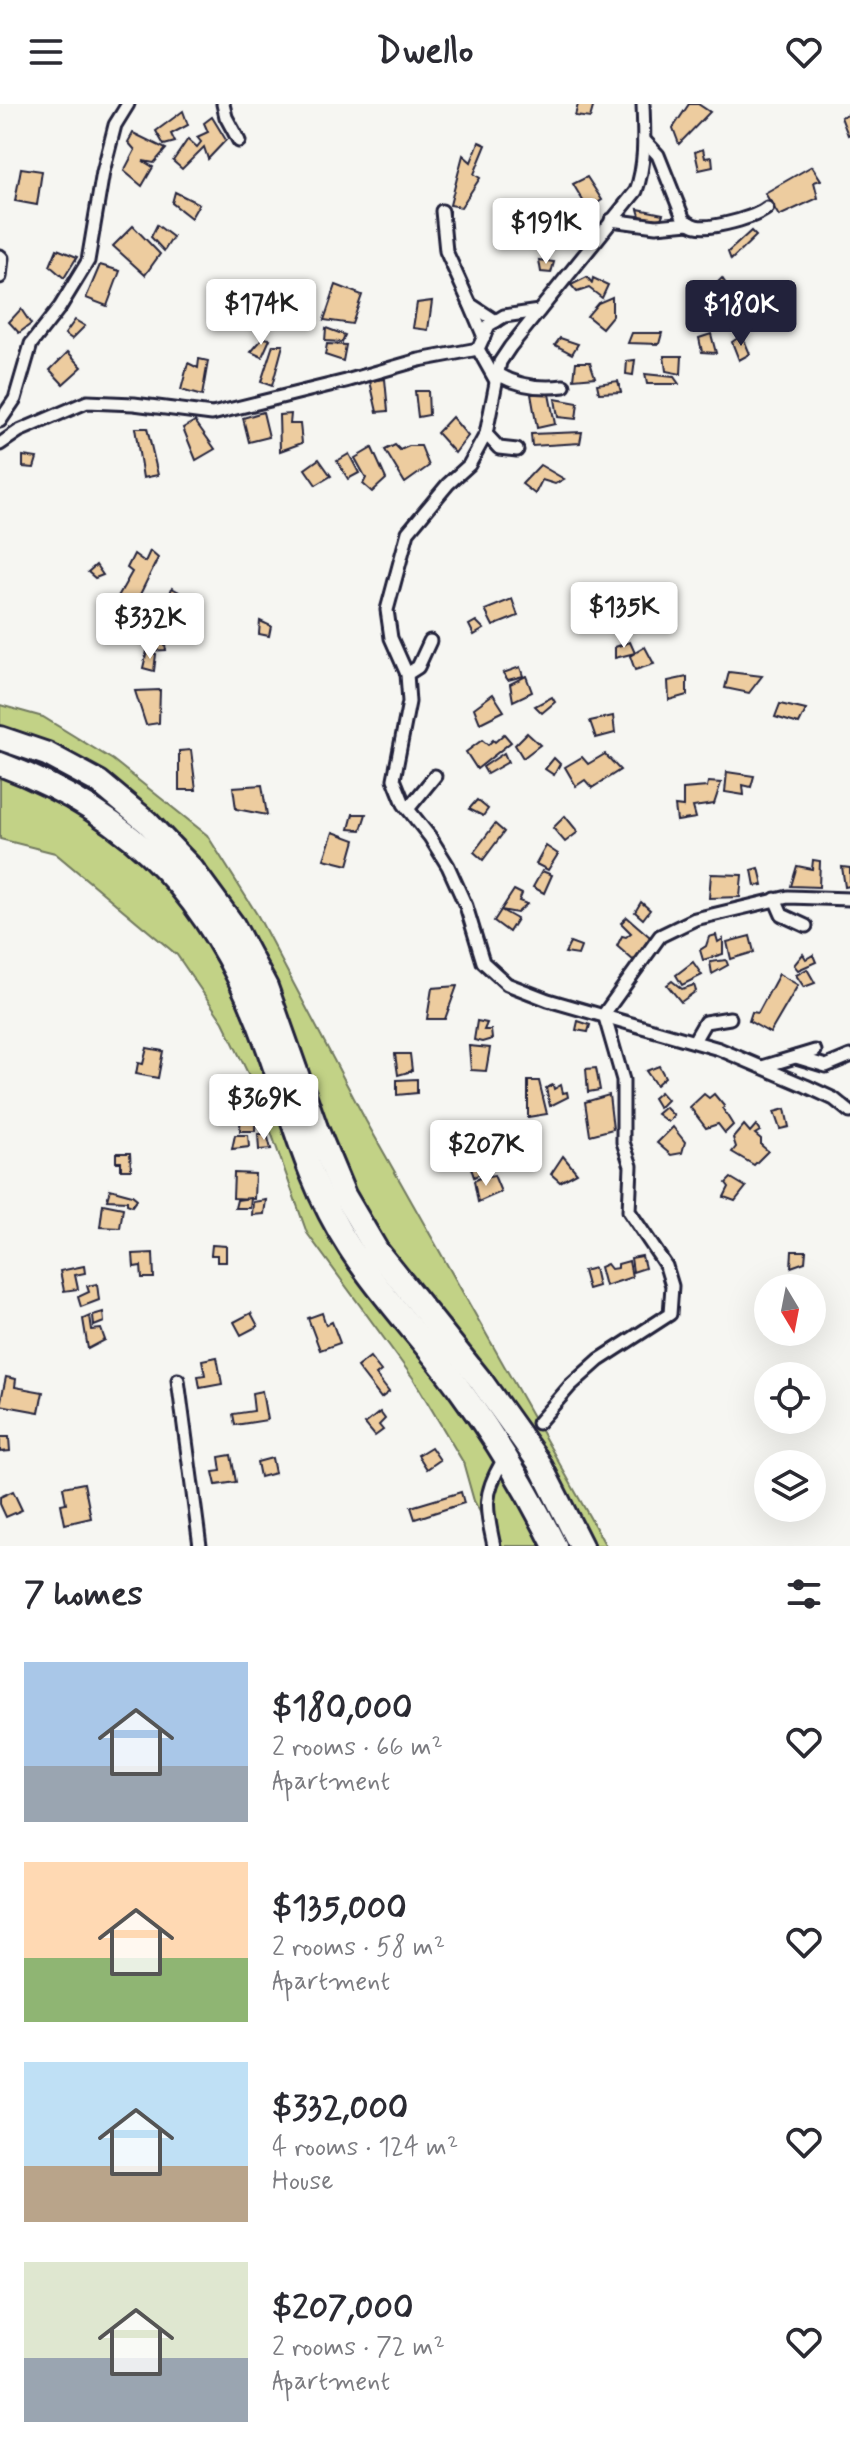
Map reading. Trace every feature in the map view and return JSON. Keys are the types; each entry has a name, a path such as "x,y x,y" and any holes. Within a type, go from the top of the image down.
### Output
{"highway":[{"path":"0,738 47,754 99,782 147,822 192,869 233,925 266,987 316,1128 344,1195 377,1251 481,1381 538,1461 581,1546"},
{"path":"0,764 41,779 86,803 122,828 162,864 191,900 217,937 239,979 265,1040 300,1150 349,1248 461,1390 523,1483 555,1546"}],"street":[{"path":"0,421 15,399 31,344 60,307 88,261 103,172 115,125 128,104"},
{"path":"223,104 226,117 239,141"},
{"path":"643,104 644,140 641,176 636,191 510,347 500,362 486,434 469,465 448,484 408,532 387,610 391,638 407,674 409,702 394,779 408,809 448,866 466,906 483,962 507,984 525,992 694,1041 834,1099 850,1112"},
{"path":"644,140 658,155 684,220 689,223 713,226 758,215 767,208"},
{"path":"442,211 446,251 484,337"},
{"path":"611,220 656,226 689,223"},
{"path":"0,256 3,270 0,277"},
{"path":"470,304 496,321"},
{"path":"478,349 489,325 504,316 539,311"},
{"path":"478,349 497,378 551,388 564,386"},
{"path":"0,444 19,431 87,402 134,404 212,414 419,360 478,349"},
{"path":"486,434 499,448 517,450"},
{"path":"407,674 418,667 430,641"},
{"path":"408,809 435,776"},
{"path":"604,1014 660,936 695,919 775,899 850,899"},
{"path":"775,899 782,915 806,926"},
{"path":"538,1423 570,1386 599,1360 670,1314 672,1286 666,1266 629,1211 631,1166 623,1142 623,1080 604,1014"},
{"path":"694,1041 705,1022 730,1018"},
{"path":"761,1067 815,1051"},
{"path":"796,1057 826,1066 850,1056"},
{"path":"178,1380 200,1546"},
{"path":"494,1546 486,1500 491,1481 502,1462"}],"green space":[{"path":"0,705 43,717 113,760 207,835 258,916 366,1121 606,1546 499,1546 474,1501 463,1462 413,1378 307,1233 256,1090 223,1022 177,955 55,853 0,839"}],"building":[{"path":"578,104 594,104 590,118 575,116"},
{"path":"689,104 698,104 710,112 679,144 673,128"},
{"path":"183,111 188,125 171,134 175,142 164,145 156,131"},
{"path":"850,113 850,134 848,135 841,117"},
{"path":"212,117 226,140 208,159 204,147 182,169 173,161 188,139 197,147 201,142 197,137 208,132 204,123"},
{"path":"133,133 166,149 154,163 143,161 153,167 142,186 124,171 135,150 128,142"},
{"path":"479,142 486,145 474,174 480,178 461,207 450,205 463,155 471,162"},
{"path":"703,149 705,158 712,157 713,167 699,170 695,152"},
{"path":"812,166 821,180 814,182 818,198 779,216 765,193"},
{"path":"21,168 42,171 37,205 15,201"},
{"path":"587,177 602,200 588,209 573,184"},
{"path":"175,192 199,204 191,218 172,203"},
{"path":"543,209 560,209 557,225 541,233 531,229 534,221 542,220"},
{"path":"638,209 663,214 660,221 640,216"},
{"path":"157,225 173,237 164,251 151,237"},
{"path":"133,226 160,254 145,275 113,246"},
{"path":"751,231 756,236 731,260 728,252"},
{"path":"57,249 77,257 64,278 50,266"},
{"path":"539,260 554,262 551,273 541,272"},
{"path":"100,265 120,271 107,306 86,298"},
{"path":"587,277 592,283 593,278 608,285 602,298 589,288 577,292 571,285"},
{"path":"722,278 730,290 726,297 738,310 729,320 721,307 716,311 710,305 719,298 712,288"},
{"path":"336,285 362,295 352,324 324,320"},
{"path":"612,297 612,316 602,328 587,316 598,303"},
{"path":"432,301 428,330 413,328 417,303"},
{"path":"21,309 31,324 19,333 9,322"},
{"path":"75,320 85,326 72,339 65,334"},
{"path":"326,328 345,335 342,342 325,341"},
{"path":"632,333 662,333 659,344 628,343"},
{"path":"711,334 716,353 702,352 699,338"},
{"path":"742,335 750,354 739,360 732,342"},
{"path":"263,338 270,339 262,357 251,352"},
{"path":"560,338 578,344 572,354 555,345"},
{"path":"327,344 346,345 343,361 325,355"},
{"path":"273,345 283,345 272,386 261,382"},
{"path":"68,352 82,367 63,384 50,370"},
{"path":"664,356 682,356 681,374 666,371"},
{"path":"199,359 208,361 202,396 181,390 188,363 198,368"},
{"path":"635,360 633,375 626,374 627,361"},
{"path":"576,362 590,362 595,377 574,379"},
{"path":"645,374 674,377 679,384 647,384"},
{"path":"385,379 388,411 377,412 370,381"},
{"path":"618,381 621,392 599,393 597,384"},
{"path":"415,391 428,391 429,415 418,417"},
{"path":"531,394 549,394 555,424 537,428"},
{"path":"555,399 578,403 576,419 558,417"},
{"path":"263,412 269,437 249,442 243,418"},
{"path":"291,414 290,424 300,424 302,443 280,451 279,415"},
{"path":"452,417 468,436 455,453 437,433"},
{"path":"195,421 215,449 196,460 183,428"},
{"path":"135,428 147,428 158,475 143,478"},
{"path":"582,432 580,443 532,446 531,434"},
{"path":"395,445 400,450 421,446 429,466 405,483 385,450"},
{"path":"372,448 386,479 372,492 363,484 366,478 355,458"},
{"path":"349,454 359,473 348,479 337,461"},
{"path":"23,456 37,458 34,468 23,467"},
{"path":"319,459 331,476 316,485 305,469"},
{"path":"540,465 564,479 555,484 542,480 535,494 522,484"},
{"path":"150,551 158,558 123,629 104,621 132,572 127,568 134,554 145,562"},
{"path":"96,565 103,575 95,578 88,572"},
{"path":"172,588 179,592 174,607 166,604"},
{"path":"512,599 518,616 493,626 485,610"},
{"path":"605,601 611,620 593,629 590,622 599,617 595,607"},
{"path":"179,608 187,612 175,628 168,623"},
{"path":"260,621 271,626 269,636 259,634"},
{"path":"476,621 484,629 474,635 469,625"},
{"path":"162,632 166,650 147,651 144,633"},
{"path":"630,642 635,653 615,658 615,647"},
{"path":"645,647 654,664 635,670 630,656"},
{"path":"147,651 156,654 154,671 143,668"},
{"path":"520,667 523,676 508,680 503,673"},
{"path":"729,672 762,676 749,693 725,688"},
{"path":"526,676 532,692 513,701 510,684"},
{"path":"687,677 687,695 669,700 668,681"},
{"path":"160,690 159,723 146,725 135,691"},
{"path":"493,694 504,711 480,723 474,708"},
{"path":"552,697 555,702 542,713 535,706"},
{"path":"780,704 806,710 799,724 775,717"},
{"path":"613,716 615,733 596,738 590,721"},
{"path":"527,733 540,745 523,758 515,745"},
{"path":"504,734 511,742 477,769 466,752 482,740 488,745"},
{"path":"191,750 196,790 179,790 179,751"},
{"path":"504,753 508,762 487,774 483,767"},
{"path":"605,754 620,770 592,788 585,780 576,786 565,767 582,757 588,764"},
{"path":"554,758 560,764 554,775 545,769"},
{"path":"727,772 754,776 751,787 743,785 744,795 725,792"},
{"path":"708,782 721,783 714,804 693,807 696,818 677,821 675,806 683,807 683,789 707,787"},
{"path":"262,785 267,815 236,809 233,787"},
{"path":"477,800 488,809 483,816 469,809"},
{"path":"353,814 366,814 361,830 349,829"},
{"path":"565,816 578,832 565,842 553,828"},
{"path":"495,824 504,832 483,860 474,852"},
{"path":"333,832 355,840 348,865 324,859"},
{"path":"546,846 558,854 548,870 536,864"},
{"path":"813,860 820,861 819,887 791,886 797,866 812,869"},
{"path":"842,867 850,868 850,886 845,887"},
{"path":"759,868 763,885 755,886 752,870"},
{"path":"542,871 552,875 544,893 533,887"},
{"path":"711,874 742,875 740,897 709,898"},
{"path":"514,890 522,894 519,901 527,904 517,913 501,910"},
{"path":"641,902 650,910 643,919 635,912"},
{"path":"501,910 517,919 509,932 494,921"},
{"path":"627,917 650,937 634,961 617,946 622,936 631,933 621,923"},
{"path":"716,935 718,942 723,939 723,954 703,960 700,950 706,946 709,937"},
{"path":"750,936 754,952 731,959 727,942"},
{"path":"570,943 581,947 578,955 565,953"},
{"path":"803,954 806,959 813,955 816,962 798,970 794,965"},
{"path":"726,960 728,965 712,974 710,962"},
{"path":"693,962 702,975 682,985 676,975"},
{"path":"807,969 815,983 804,987 796,975"},
{"path":"779,974 798,985 770,1033 749,1021 752,1012 758,1013"},
{"path":"672,981 682,989 694,985 696,991 681,1002 667,985"},
{"path":"457,986 445,1019 427,1019 432,988"},
{"path":"477,1021 487,1023 484,1030 491,1030 492,1039 482,1042 474,1040"},
{"path":"578,1021 590,1025 588,1032 576,1030"},
{"path":"469,1046 490,1048 486,1071 471,1070"},
{"path":"147,1048 163,1051 158,1078 136,1074 138,1063 143,1064"},
{"path":"395,1054 410,1054 412,1071 398,1075"},
{"path":"659,1066 665,1077 656,1085 646,1071"},
{"path":"596,1068 600,1090 588,1092 586,1069"},
{"path":"417,1079 417,1093 397,1095 397,1080"},
{"path":"528,1081 539,1081 547,1114 528,1117"},
{"path":"553,1085 554,1089 561,1085 568,1097 550,1106 546,1088"},
{"path":"660,1092 667,1100 659,1108 653,1098"},
{"path":"704,1094 709,1098 714,1094 724,1106 733,1125 725,1133 718,1124 706,1128 690,1107"},
{"path":"609,1095 613,1129 590,1135 585,1102"},
{"path":"241,1105 256,1106 255,1131 240,1131"},
{"path":"665,1107 674,1116 668,1122 657,1114"},
{"path":"785,1109 789,1127 780,1129 774,1112"},
{"path":"744,1125 750,1132 756,1125 760,1131 755,1134 768,1151 754,1165 732,1152 736,1147 733,1138"},
{"path":"673,1127 685,1142 682,1153 671,1155 657,1143"},
{"path":"258,1134 267,1134 271,1149 259,1150"},
{"path":"235,1135 248,1135 249,1147 232,1149"},
{"path":"487,1141 492,1148 478,1157 474,1151"},
{"path":"116,1153 130,1153 131,1170 121,1170 121,1162 116,1162"},
{"path":"563,1156 577,1173 560,1182 551,1174"},
{"path":"476,1157 483,1172 474,1177 469,1162"},
{"path":"234,1173 255,1174 254,1199 233,1198"},
{"path":"494,1175 501,1192 478,1202 474,1181"},
{"path":"731,1178 746,1187 735,1201 724,1197 729,1187 726,1183"},
{"path":"110,1189 137,1199 132,1206 127,1201 107,1200"},
{"path":"251,1198 250,1208 235,1208 237,1200"},
{"path":"266,1200 264,1214 252,1215 253,1202"},
{"path":"103,1204 123,1208 120,1228 100,1227"},
{"path":"212,1245 226,1246 226,1262 217,1262 217,1255 211,1255"},
{"path":"792,1251 806,1251 805,1262 791,1267"},
{"path":"153,1253 154,1278 142,1278 141,1266 134,1267 133,1254"},
{"path":"642,1256 645,1268 633,1272 631,1258"},
{"path":"629,1261 632,1277 605,1286 600,1267 607,1264 611,1269 618,1268 618,1264"},
{"path":"84,1266 85,1273 75,1275 78,1289 64,1291 60,1271"},
{"path":"594,1268 598,1286 588,1289 583,1271"},
{"path":"97,1284 99,1300 81,1307 78,1297 89,1292 87,1286"},
{"path":"103,1312 104,1322 94,1326 93,1315"},
{"path":"251,1313 258,1326 241,1335 234,1322"},
{"path":"322,1313 326,1325 332,1322 340,1343 320,1350 308,1318"},
{"path":"90,1316 92,1330 101,1329 105,1340 88,1349 83,1319"},
{"path":"217,1357 222,1384 200,1388 198,1376 205,1375 202,1360"},
{"path":"370,1357 381,1371 376,1375 389,1392 381,1398 357,1367"},
{"path":"6,1377 16,1379 15,1387 43,1392 39,1412 0,1405"},
{"path":"262,1391 267,1420 235,1425 233,1414 254,1411 252,1393"},
{"path":"380,1412 385,1419 379,1425 383,1430 375,1436 365,1424"},
{"path":"0,1437 9,1437 10,1451 0,1452"},
{"path":"431,1447 440,1460 427,1469 418,1455"},
{"path":"231,1455 236,1482 216,1485 213,1472 221,1471 219,1457"},
{"path":"272,1458 275,1473 260,1477 257,1462"},
{"path":"84,1483 91,1518 65,1524 61,1504 66,1503 63,1487"},
{"path":"13,1491 22,1510 6,1517 0,1497"},
{"path":"461,1492 464,1503 415,1519 411,1507"}]}
